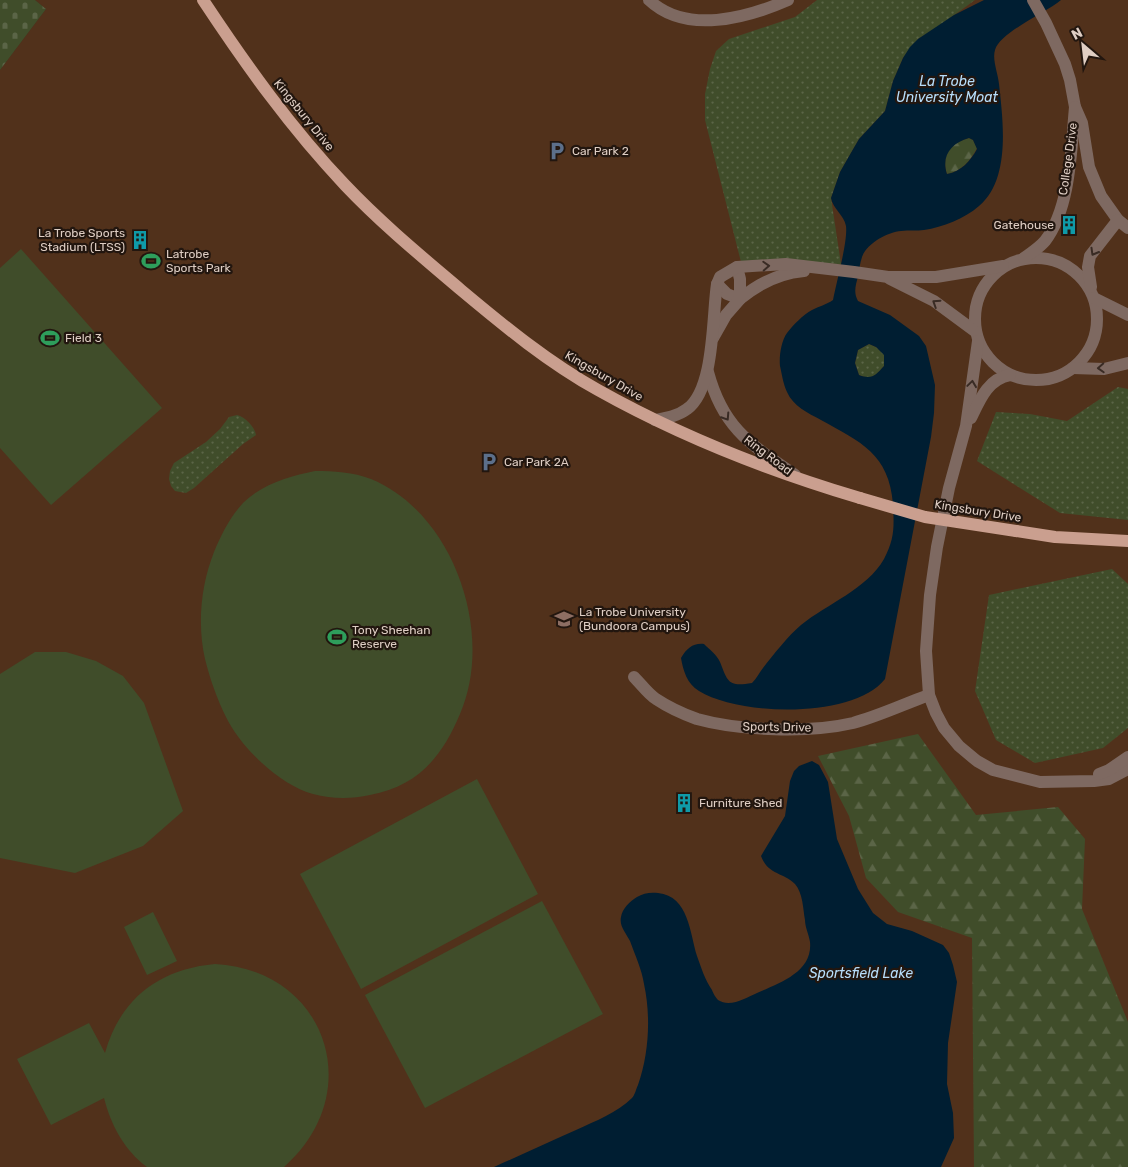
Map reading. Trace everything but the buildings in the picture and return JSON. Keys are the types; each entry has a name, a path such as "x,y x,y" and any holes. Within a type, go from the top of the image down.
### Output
{"main road":[{"name":"Kingsbury Drive","path":"203,0 254,74 306,141 345,184 408,246 486,311 558,366 596,389 655,420 756,464 804,482 925,517 1055,537 1128,541"}],"street":[{"path":"649,0 669,14 698,21 754,13 769,9 788,0"},
{"name":"College Drive","path":"1033,0 1065,64 1075,107 1082,123 1089,167 1101,196 1123,224 1090,256 1088,267 1093,295"},
{"name":"College Drive","path":"1024,258 1045,240 1056,219 1068,178 1075,107"},
{"path":"977,337 986,355 1010,375 1036,380 1056,377 1073,368 1086,354 1095,336 1098,317 1093,295 1080,275 1063,263 1044,257 1024,258 1003,266 991,276 982,288 976,302 974,317 977,337 966,426 949,488 934,566 926,652 929,695 944,728 959,746 977,761 993,770 1040,782 1075,782 1109,779 1128,769"},
{"name":"Ring Road","path":"737,267 786,264 888,277 936,277 1003,266"},
{"path":"737,267 740,279 740,299 728,294 717,284 720,277 737,267"},
{"name":"Ring Road","path":"712,340 726,315 751,290 780,276 797,271 824,268"},
{"name":"Ring Road","path":"888,277 934,301 977,337"},
{"name":"Ring Road","path":"655,420 676,416 696,400 708,372 717,284"},
{"path":"1093,295 1128,315"},
{"path":"1073,368 1104,369 1128,363"},
{"name":"Ring Road","path":"708,372 712,389 730,424 744,438 804,482"},
{"path":"966,426 982,395 990,385 1004,376 1010,375"},
{"name":"Sports Drive","path":"634,677 653,698 673,709 696,718 716,724 768,728 829,727 853,723 929,695"},
{"path":"1075,782 1109,770 1128,757"}],"shaded area":[{"name":"La Trobe University (Bundoora Campus)","path":"35,0 1128,0 1128,1167 0,1167 0,70 46,9"}],"green space":[{"path":"0,0 35,0 46,9 0,70"},
{"path":"817,0 975,0 918,39 903,58 893,81 885,111 859,139 840,172 831,198 841,264 741,262 705,120 705,94 710,69 716,51 729,39 795,17"},
{"path":"969,138 973,140 977,148 975,152 961,168 947,174 945,161 949,151 957,143"},
{"name":"Field 3","path":"21,249 162,408 51,505 0,448 0,268"},
{"path":"869,344 884,354 884,366 871,377 863,377 859,375 855,363 858,350"},
{"path":"1118,387 1128,389 1128,520 1060,513 977,461 996,412 1030,414 1067,421"},
{"path":"237,415 249,423 256,435 243,444 194,488 186,493 175,491 169,479 174,463 206,442 220,429 229,417"},
{"name":"Tony Sheehan Reserve","path":"315,471 343,472 371,479 400,496 425,519 445,547 460,579 469,613 473,648 470,682 460,714 445,744 436,756 415,777 402,785 387,791 349,798 320,796 300,789 275,774 251,753 233,729 220,703 205,659 201,632 203,591 206,578 214,552 238,508 251,496 268,486 286,478"},
{"path":"1112,569 1128,584 1128,728 1103,748 1035,763 996,740 975,691 989,595"},
{"path":"35,652 66,652 96,661 123,676 144,703 183,811 143,846 75,873 0,858 0,674"},
{"path":"918,734 976,815 1058,807 1085,839 1082,909 1128,1022 1128,1167 974,1167 972,938 898,912 866,878 849,816 818,756"},
{"path":"477,779 538,894 361,989 300,874"},
{"path":"542,901 603,1014 425,1108 365,995"},
{"path":"153,912 177,961 147,975 124,927"},
{"path":"215,964 254,971 285,988 308,1011 323,1040 329,1072 324,1105 310,1137 284,1167 147,1167 125,1145 110,1118 104,1098 51,1125 17,1059 89,1023 105,1053 121,1017 132,1002 145,990 176,972"}],"water":[{"name":"La Trobe University Moat","path":"984,0 1061,0 1005,36 995,50 994,58 999,84 1003,132 1000,165 996,181 989,195 973,211 946,225 931,229 901,231 884,236 868,247 862,257 855,288 858,301 890,315 919,336 926,346 935,385 931,437 885,679 870,692 848,701 823,707 767,709 717,699 691,685 684,672 681,658 688,649 693,645 704,644 717,657 730,682 738,684 752,683 776,651 796,629 811,617 857,588 877,570 890,545 893,526 893,504 886,473 879,461 860,443 806,412 793,401 787,392 784,382 780,366 780,354 785,336 789,330 809,312 833,300 844,252 846,233 845,222 831,198 840,172 859,139 885,111 893,81 910,47 918,39 954,15","holes":["969,138 973,140 977,149 975,153 961,168 947,174 945,161 949,151 957,143","869,344 876,347 884,355 884,366 871,377 859,375 855,363 858,350"]},
{"name":"Sportsfield Lake","path":"812,761 819,765 828,782 837,839 858,889 873,913 887,924 912,931 943,945 949,953 953,965 957,982 948,1043 947,1084 953,1113 954,1138 941,1167 494,1167 606,1116 620,1108 634,1095 645,1061 648,1009 642,973 621,920 625,908 634,899 644,894 655,893 668,896 682,908 690,927 705,978 718,1000 733,1003 743,1000 784,980 800,969 806,961 810,942 800,892 790,880 768,867 761,856 785,816 790,781 794,771 799,766"}],"place":[{"name":"Car Park 2","path":"557,151"},
{"name":"Gatehouse","path":"1069,225"},
{"name":"La Trobe Sports Stadium (LTSS)","path":"140,240"},
{"name":"Latrobe Sports Park","path":"151,261"},
{"name":"Field 3","path":"50,338"},
{"name":"Car Park 2A","path":"489,462"},
{"name":"La Trobe University (Bundoora Campus)","path":"564,619"},
{"name":"Tony Sheehan Reserve","path":"337,637"},
{"name":"Furniture Shed","path":"684,803"}]}
